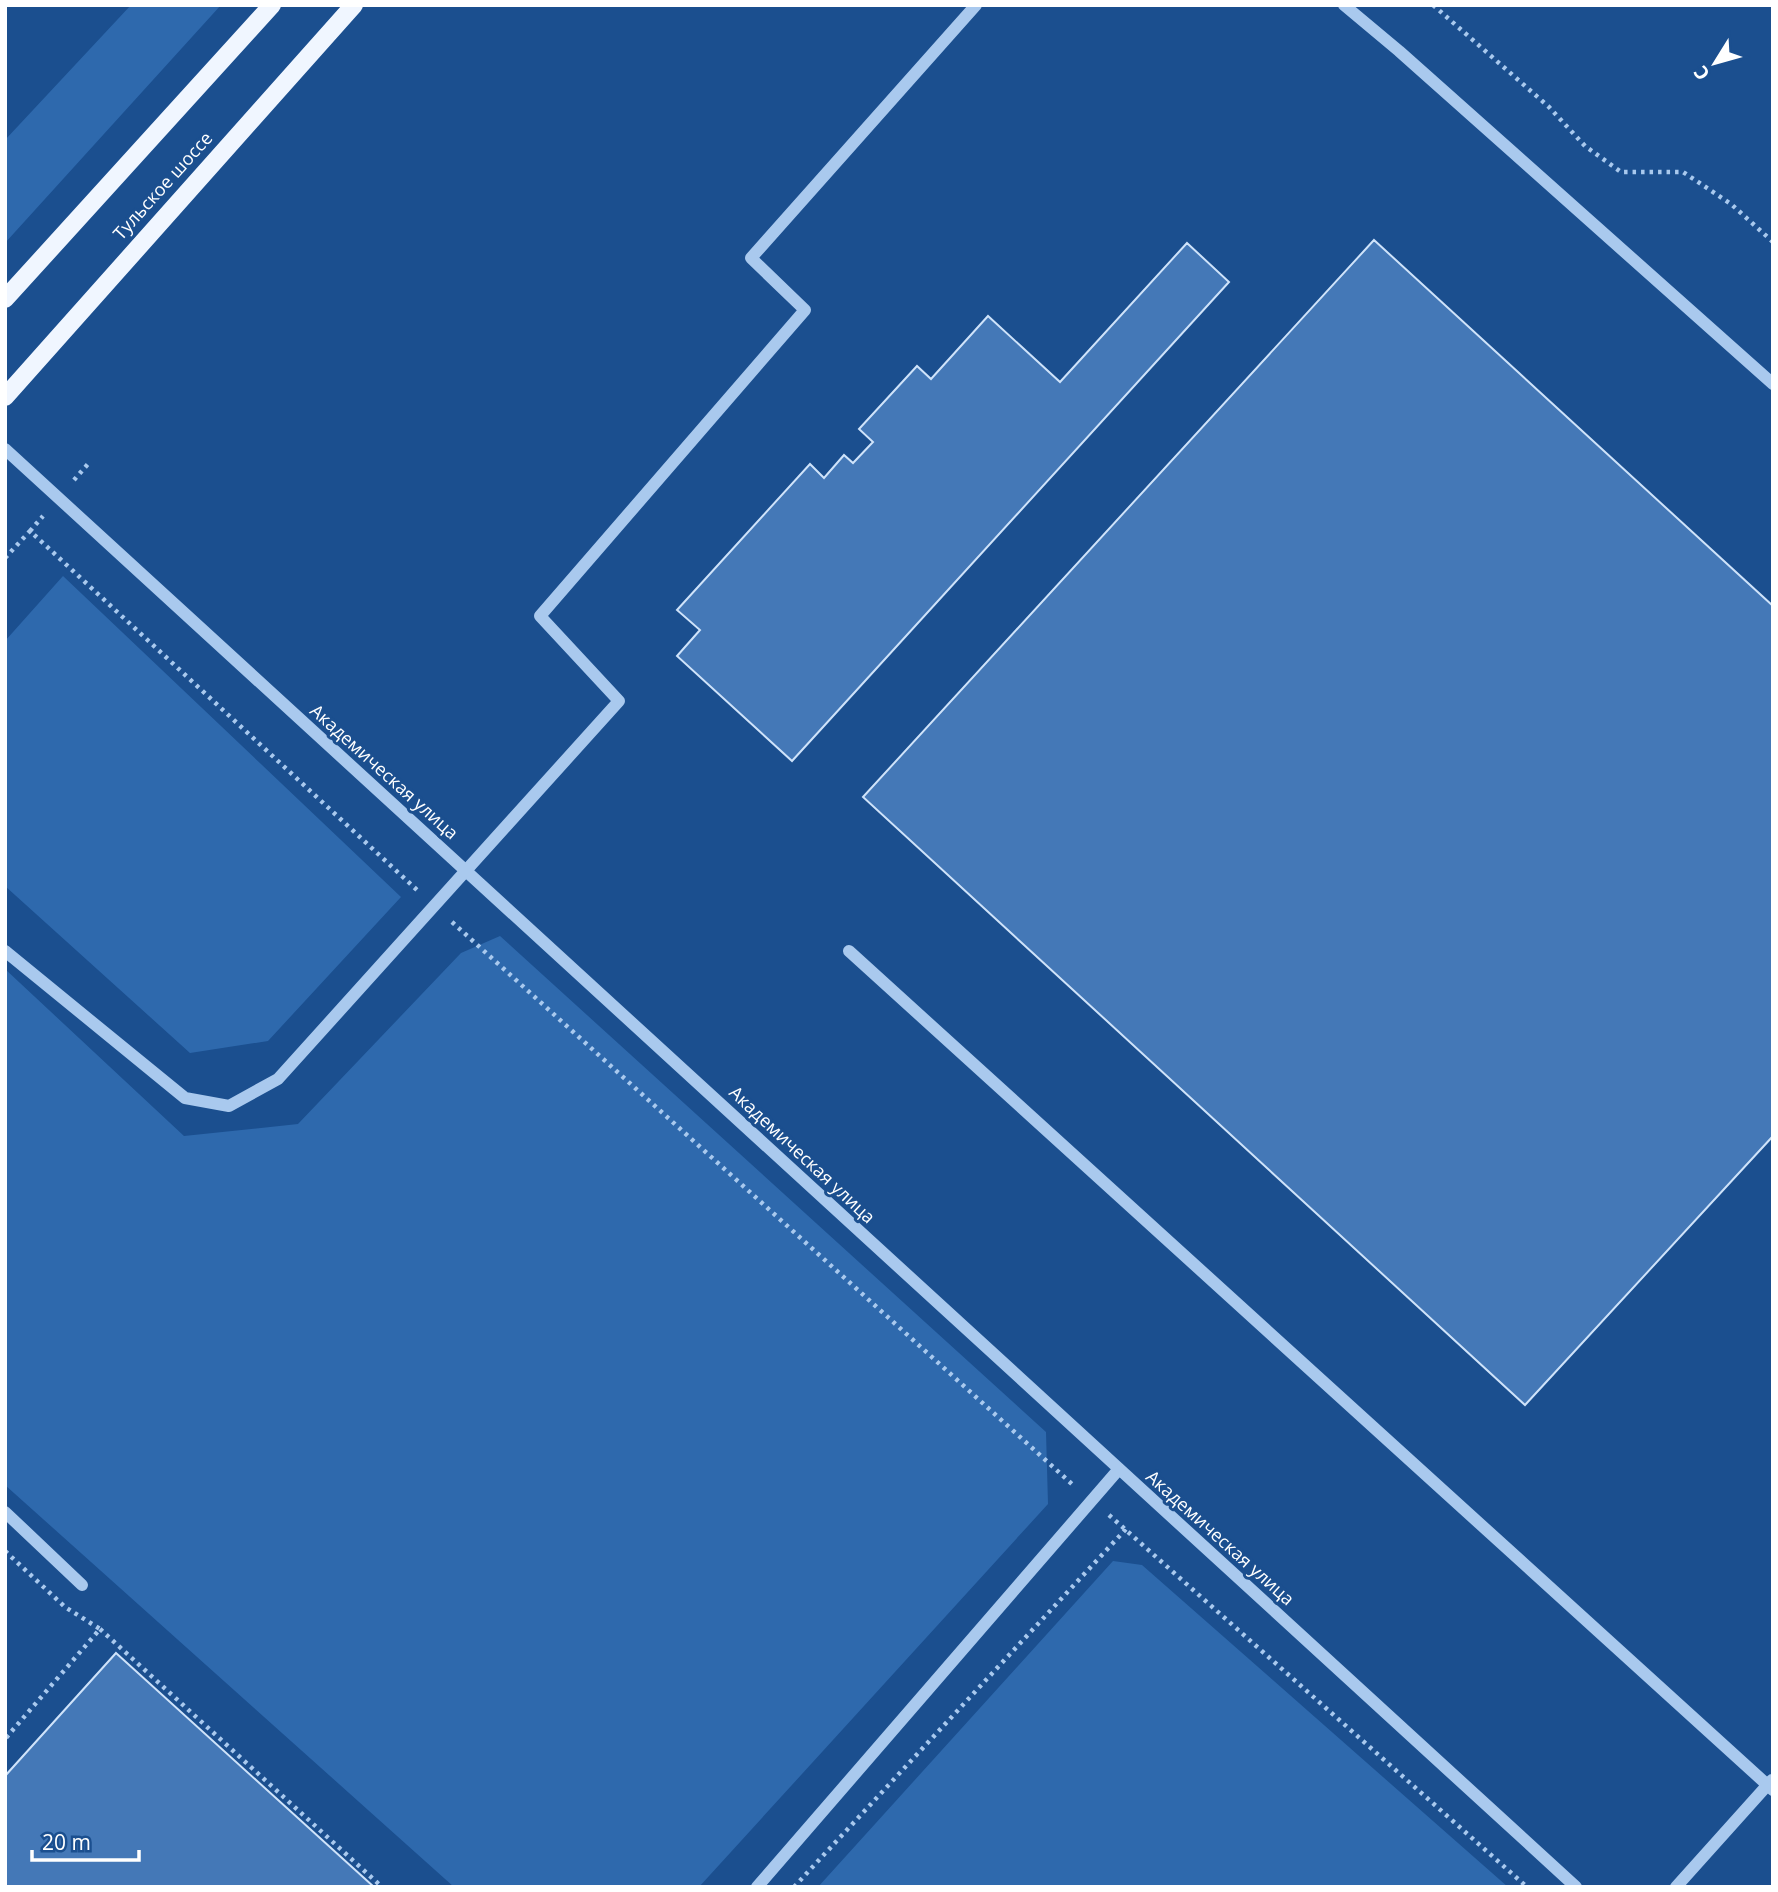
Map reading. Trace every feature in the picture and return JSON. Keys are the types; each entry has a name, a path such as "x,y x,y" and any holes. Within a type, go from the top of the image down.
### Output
{"main road":[{"path":"5,299 272,5"},
{"name":"Тульское шоссе","path":"5,397 354,5"}],"street":[{"path":"5,951 185,1098 229,1106 278,1079 619,701 540,616 805,310 751,258 976,5"},
{"path":"1344,5 1773,384"},
{"name":"Академическая улица","path":"5,449 1576,1887"},
{"path":"849,951 1771,1785 1676,1887"},
{"path":"757,1887 1119,1469"},
{"path":"5,1512 82,1585"}],"path":[{"path":"1433,5 1549,107 1585,146 1621,172 1683,172 1731,204 1773,242"},
{"path":"5,558 30,531 433,905 1091,1500 1126,1528 1527,1887"},
{"path":"794,1887 1126,1528"},
{"path":"5,1551 65,1607 100,1629 382,1887"},
{"path":"5,1739 100,1629"}],"shaded area":[{"path":"131,5 221,5 5,243 5,140"},
{"path":"63,576 401,897 268,1041 190,1053 5,886 5,641"},
{"path":"500,936 1046,1432 1048,1504 699,1887 454,1887 5,1485 5,969 184,1136 298,1124 461,953"},
{"path":"1113,1561 1142,1565 1508,1887 818,1887"}],"building":[{"path":"1374,240 1773,606 1773,1136 1525,1405 863,797"},
{"path":"1187,243 1229,282 792,761 677,656 700,630 677,610 810,464 824,478 844,455 853,463 873,442 859,429 917,366 931,379 988,316 1060,382"},
{"path":"116,1653 374,1887 5,1887 5,1776"}]}
